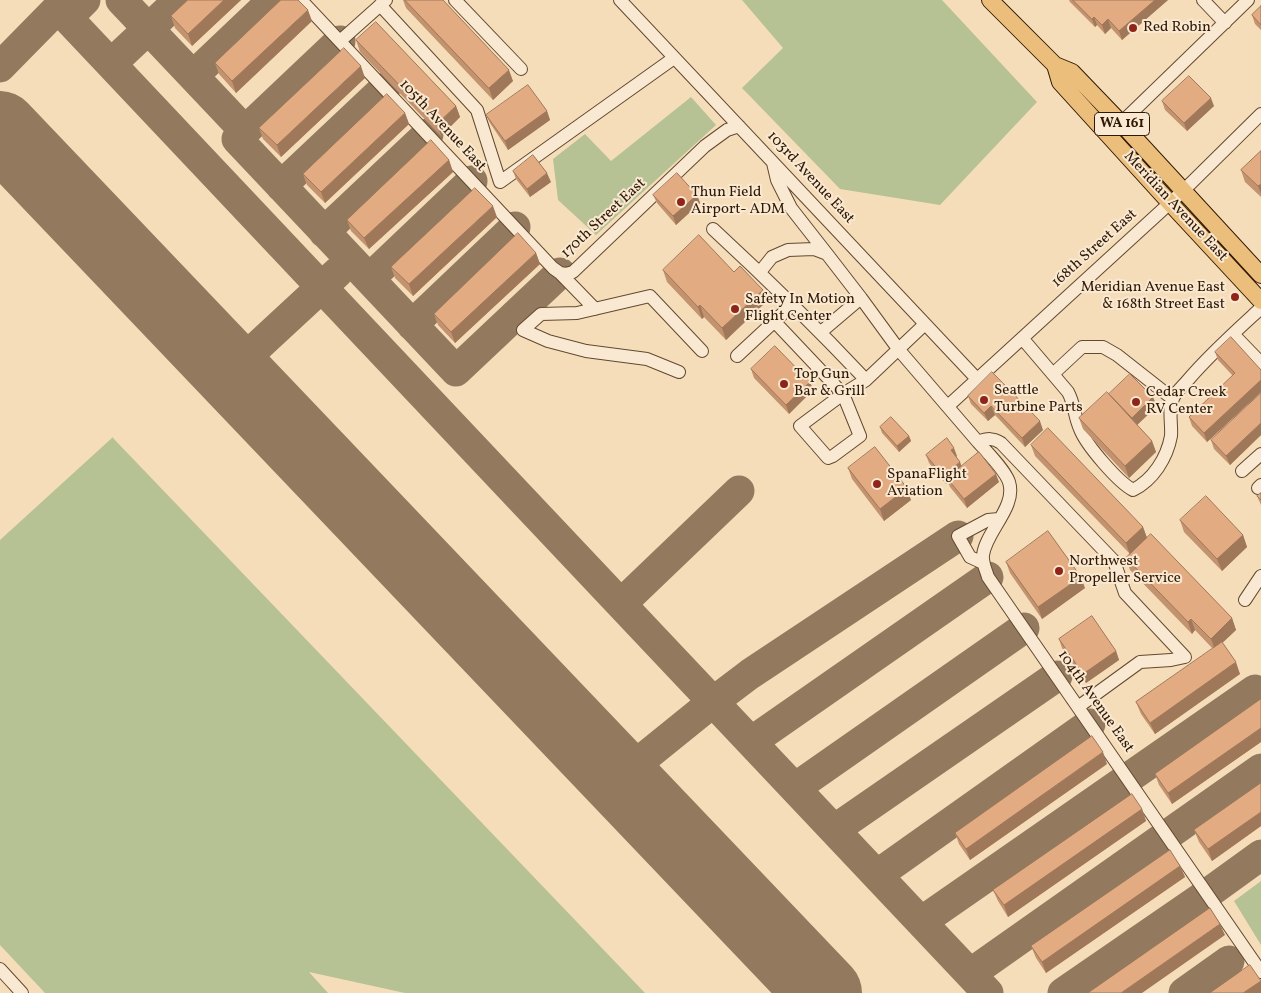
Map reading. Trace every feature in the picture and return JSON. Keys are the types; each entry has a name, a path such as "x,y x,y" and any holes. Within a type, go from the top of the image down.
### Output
{"main road":[{"name":"Meridian Avenue East","path":"994,2 1055,66 1060,82 1261,301"},
{"name":"Meridian Avenue East","path":"1055,66 1072,72 1261,275"}],"street":[{"name":"105th Avenue East","path":"301,0 547,261 595,309"},
{"path":"455,0 521,69"},
{"name":"103rd Avenue East","path":"620,0 977,379"},
{"path":"1203,0 1225,23"},
{"path":"1121,123 1248,0"},
{"path":"340,41 383,3 477,110 500,182 674,58"},
{"name":"168th Street East","path":"948,406 1183,191 1261,114"},
{"name":"170th Street East","path":"560,273 573,272 706,146 727,130 739,126"},
{"path":"772,162 777,180 791,208 899,350 1006,476 1010,485 1010,495 1006,507 986,544 983,563 970,558 958,536 988,520 999,519"},
{"path":"713,229 793,304 866,380"},
{"path":"760,272 772,257 788,250 814,249 827,254"},
{"path":"679,372 647,359 586,351 548,341 523,330 541,314 577,314 650,296 702,351"},
{"path":"821,332 861,298"},
{"path":"737,356 793,304"},
{"path":"1022,338 1068,392 1073,401 1079,427 1084,438 1099,458 1126,486 1133,490 1138,488 1154,473 1162,462 1171,435 1170,419 1173,399 1204,361 1261,308"},
{"path":"774,321 844,394 860,436 834,456 828,458 800,426 844,394 866,380 925,324"},
{"path":"1233,334 1261,363"},
{"path":"1053,374 1082,348 1103,347 1117,355 1173,399"},
{"path":"978,442 994,438 1015,457 1114,561 1125,593 1184,657 1171,660 1140,662 1078,707"},
{"path":"1242,471 1261,454"},
{"name":"104th Avenue East","path":"983,563 988,577 1261,972"},
{"path":"1245,600 1261,576"},
{"path":"0,969 22,993"}],"green space":[{"path":"742,0 942,0 1037,102 940,205 840,189 742,88 783,48"},
{"path":"691,97 716,125 596,235 558,200 553,159 585,134 611,161"},
{"path":"113,437 645,993 405,993 309,972 328,993 45,993 0,945 0,540"},
{"path":"1261,881 1261,945 1234,901"}],"building":[{"path":"188,0 224,0 188,34 171,16"},
{"path":"281,0 298,0 308,10 232,81 215,63"},
{"path":"405,0 443,0 509,70 489,88"},
{"path":"1073,0 1155,0 1119,31 1108,19 1102,25 1094,17 1092,19"},
{"path":"1261,6 1261,25 1252,15"},
{"path":"376,22 456,106 437,124 356,40"},
{"path":"344,48 361,66 277,145 259,128"},
{"path":"1189,76 1211,98 1184,123 1162,101"},
{"path":"528,85 547,111 505,141 486,115"},
{"path":"387,94 405,113 321,192 303,174"},
{"path":"431,140 449,160 364,238 347,220"},
{"path":"1261,151 1261,184 1258,186 1241,170"},
{"path":"533,155 547,173 527,189 513,171"},
{"path":"677,173 697,195 673,216 653,195"},
{"path":"475,188 493,206 409,284 391,267"},
{"path":"518,233 536,253 451,332 434,314"},
{"path":"699,235 734,272 740,266 763,290 722,328 700,305 698,307 663,270"},
{"path":"1231,337 1261,370 1261,380 1204,433 1189,417 1235,373 1215,352"},
{"name":"Top Gun Bar & Grill","path":"775,346 810,382 786,405 751,369"},
{"path":"992,372 1040,421 1022,438 991,406 984,413 968,396"},
{"path":"1130,374 1153,397 1132,418 1109,394"},
{"path":"1107,392 1152,441 1125,466 1079,418"},
{"path":"1261,393 1261,423 1226,456 1211,440"},
{"path":"891,417 909,436 897,446 880,427"},
{"path":"1048,428 1143,527 1126,543 1031,445"},
{"path":"947,438 954,448 951,450 960,462 943,476 926,455"},
{"path":"875,447 907,488 880,509 848,468"},
{"path":"979,452 996,474 964,499 947,478"},
{"path":"1206,496 1243,535 1217,559 1180,520"},
{"path":"1048,531 1081,577 1038,607 1006,562"},
{"path":"1151,534 1232,618 1211,639 1191,619 1188,622 1126,558"},
{"path":"1092,616 1116,651 1083,674 1059,639"},
{"path":"1222,642 1236,662 1150,723 1136,702"},
{"path":"1261,699 1261,728 1168,793 1155,774"},
{"path":"1092,736 1103,752 966,849 955,833"},
{"path":"1261,783 1261,812 1208,849 1194,830"},
{"path":"1132,794 1142,809 1004,905 993,890"},
{"path":"1170,850 1180,866 1042,962 1031,946"},
{"path":"1210,908 1220,924 1121,993 1088,993"},
{"path":"1250,965 1261,981 1243,993 1210,993"}],"taxiway":[{"path":"67,18 85,0"},
{"path":"121,0 245,131 237,139 456,371 560,273"},
{"path":"111,64 179,0"},
{"path":"193,76 273,0"},
{"path":"0,67 58,8 988,993"},
{"path":"245,131 340,41"},
{"path":"281,186 385,88"},
{"path":"324,232 428,134"},
{"path":"369,279 472,181"},
{"path":"412,325 515,227"},
{"path":"231,371 338,272"},
{"path":"621,604 739,491"},
{"path":"619,778 750,674 958,536"},
{"path":"751,742 988,577"},
{"path":"795,788 1024,628"},
{"path":"834,830 1057,676"},
{"path":"921,922 1255,690"},
{"path":"877,875 1090,724"},
{"path":"970,974 1261,769"},
{"path":"1063,993 1261,855"},
{"path":"1184,993 1229,961"}],"runway":[{"path":"0,129 824,993"}],"place":[{"name":"Red Robin","path":"1133,28"},
{"name":"Thun Field Airport- ADM","path":"681,202"},
{"name":"Meridian Avenue East & 168th Street East","path":"1235,297"},
{"name":"Safety In Motion Flight Center","path":"735,309"},
{"name":"Top Gun Bar & Grill","path":"784,384"},
{"name":"Seattle Turbine Parts","path":"984,400"},
{"name":"Cedar Creek RV Center","path":"1136,402"},
{"name":"SpanaFlight Aviation","path":"877,484"},
{"name":"Northwest Propeller Service","path":"1059,571"}]}
